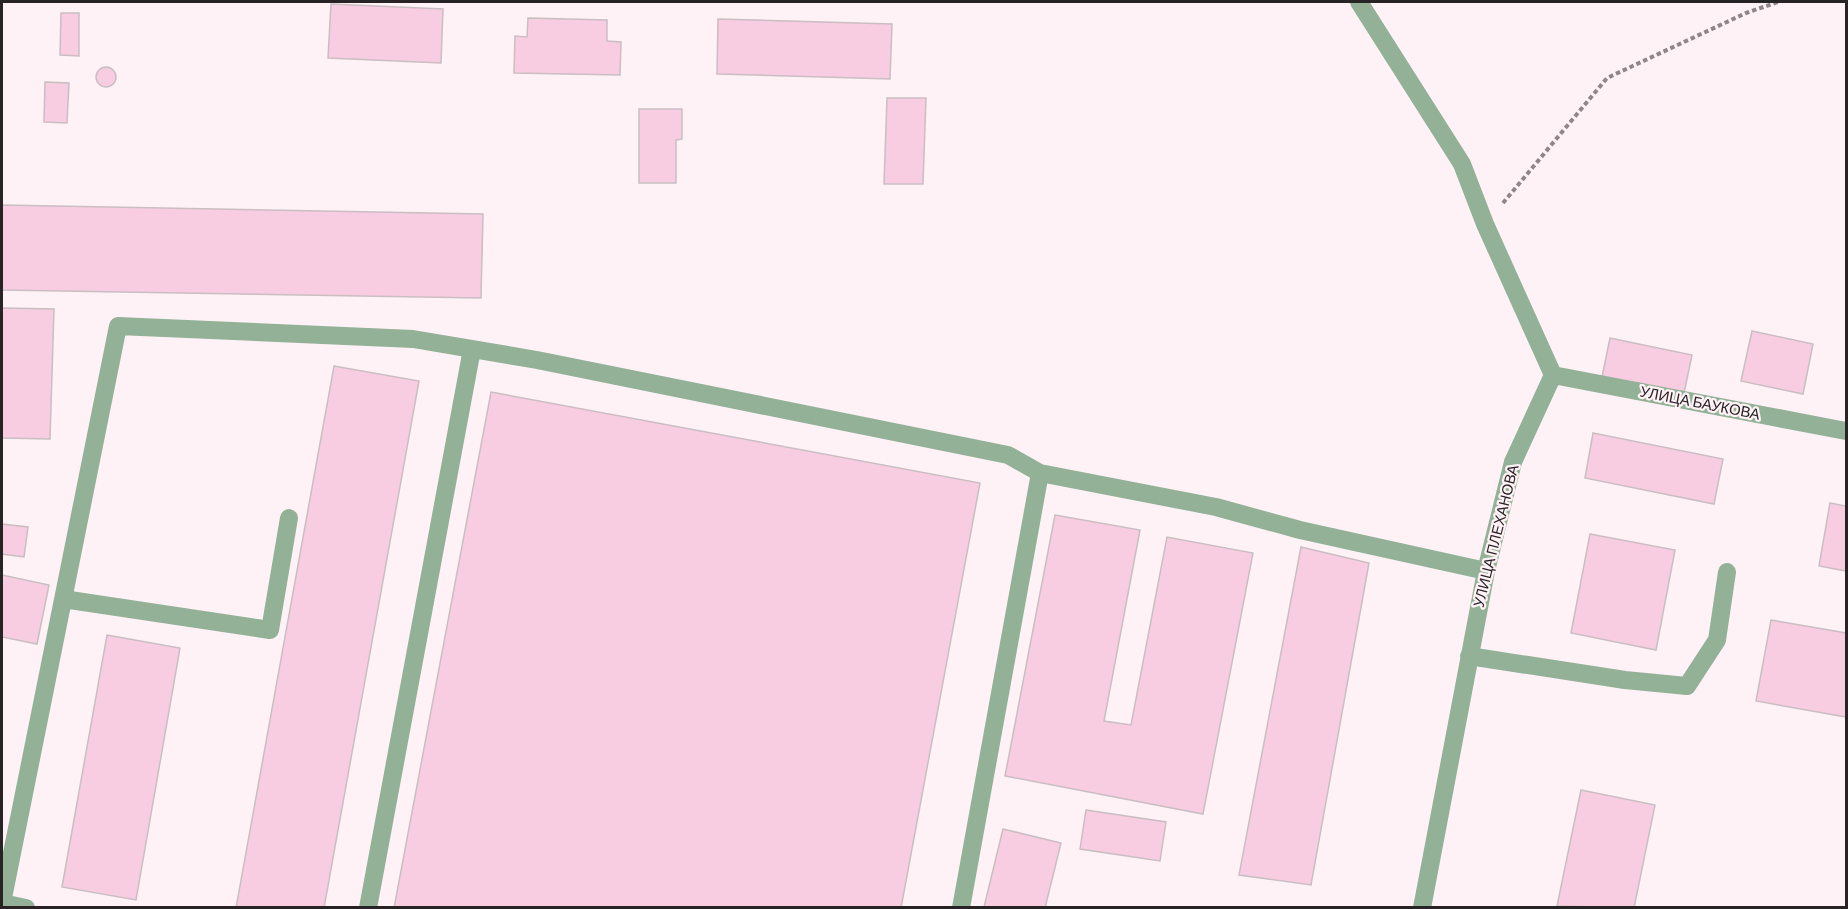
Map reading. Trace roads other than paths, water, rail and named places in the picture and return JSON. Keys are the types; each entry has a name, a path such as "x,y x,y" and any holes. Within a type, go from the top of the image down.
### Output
{"street":[{"path":"1359,2 1462,164 1485,224 1553,375"},
{"path":"26,908 2,903 118,326 413,339 548,362 1008,455 1040,474 1216,507 1300,530 1485,571"},
{"path":"368,908 472,349"},
{"name":"УЛИЦА БАУКОВА","path":"1553,375 1846,431"},
{"name":"УЛИЦА ПЛЕХАНОВА","path":"1422,908 1485,571 1513,462 1553,375"},
{"path":"961,908 1040,474"},
{"path":"63,599 270,630 289,518"},
{"path":"1469,656 1625,680 1687,686 1717,640 1727,573"}]}
